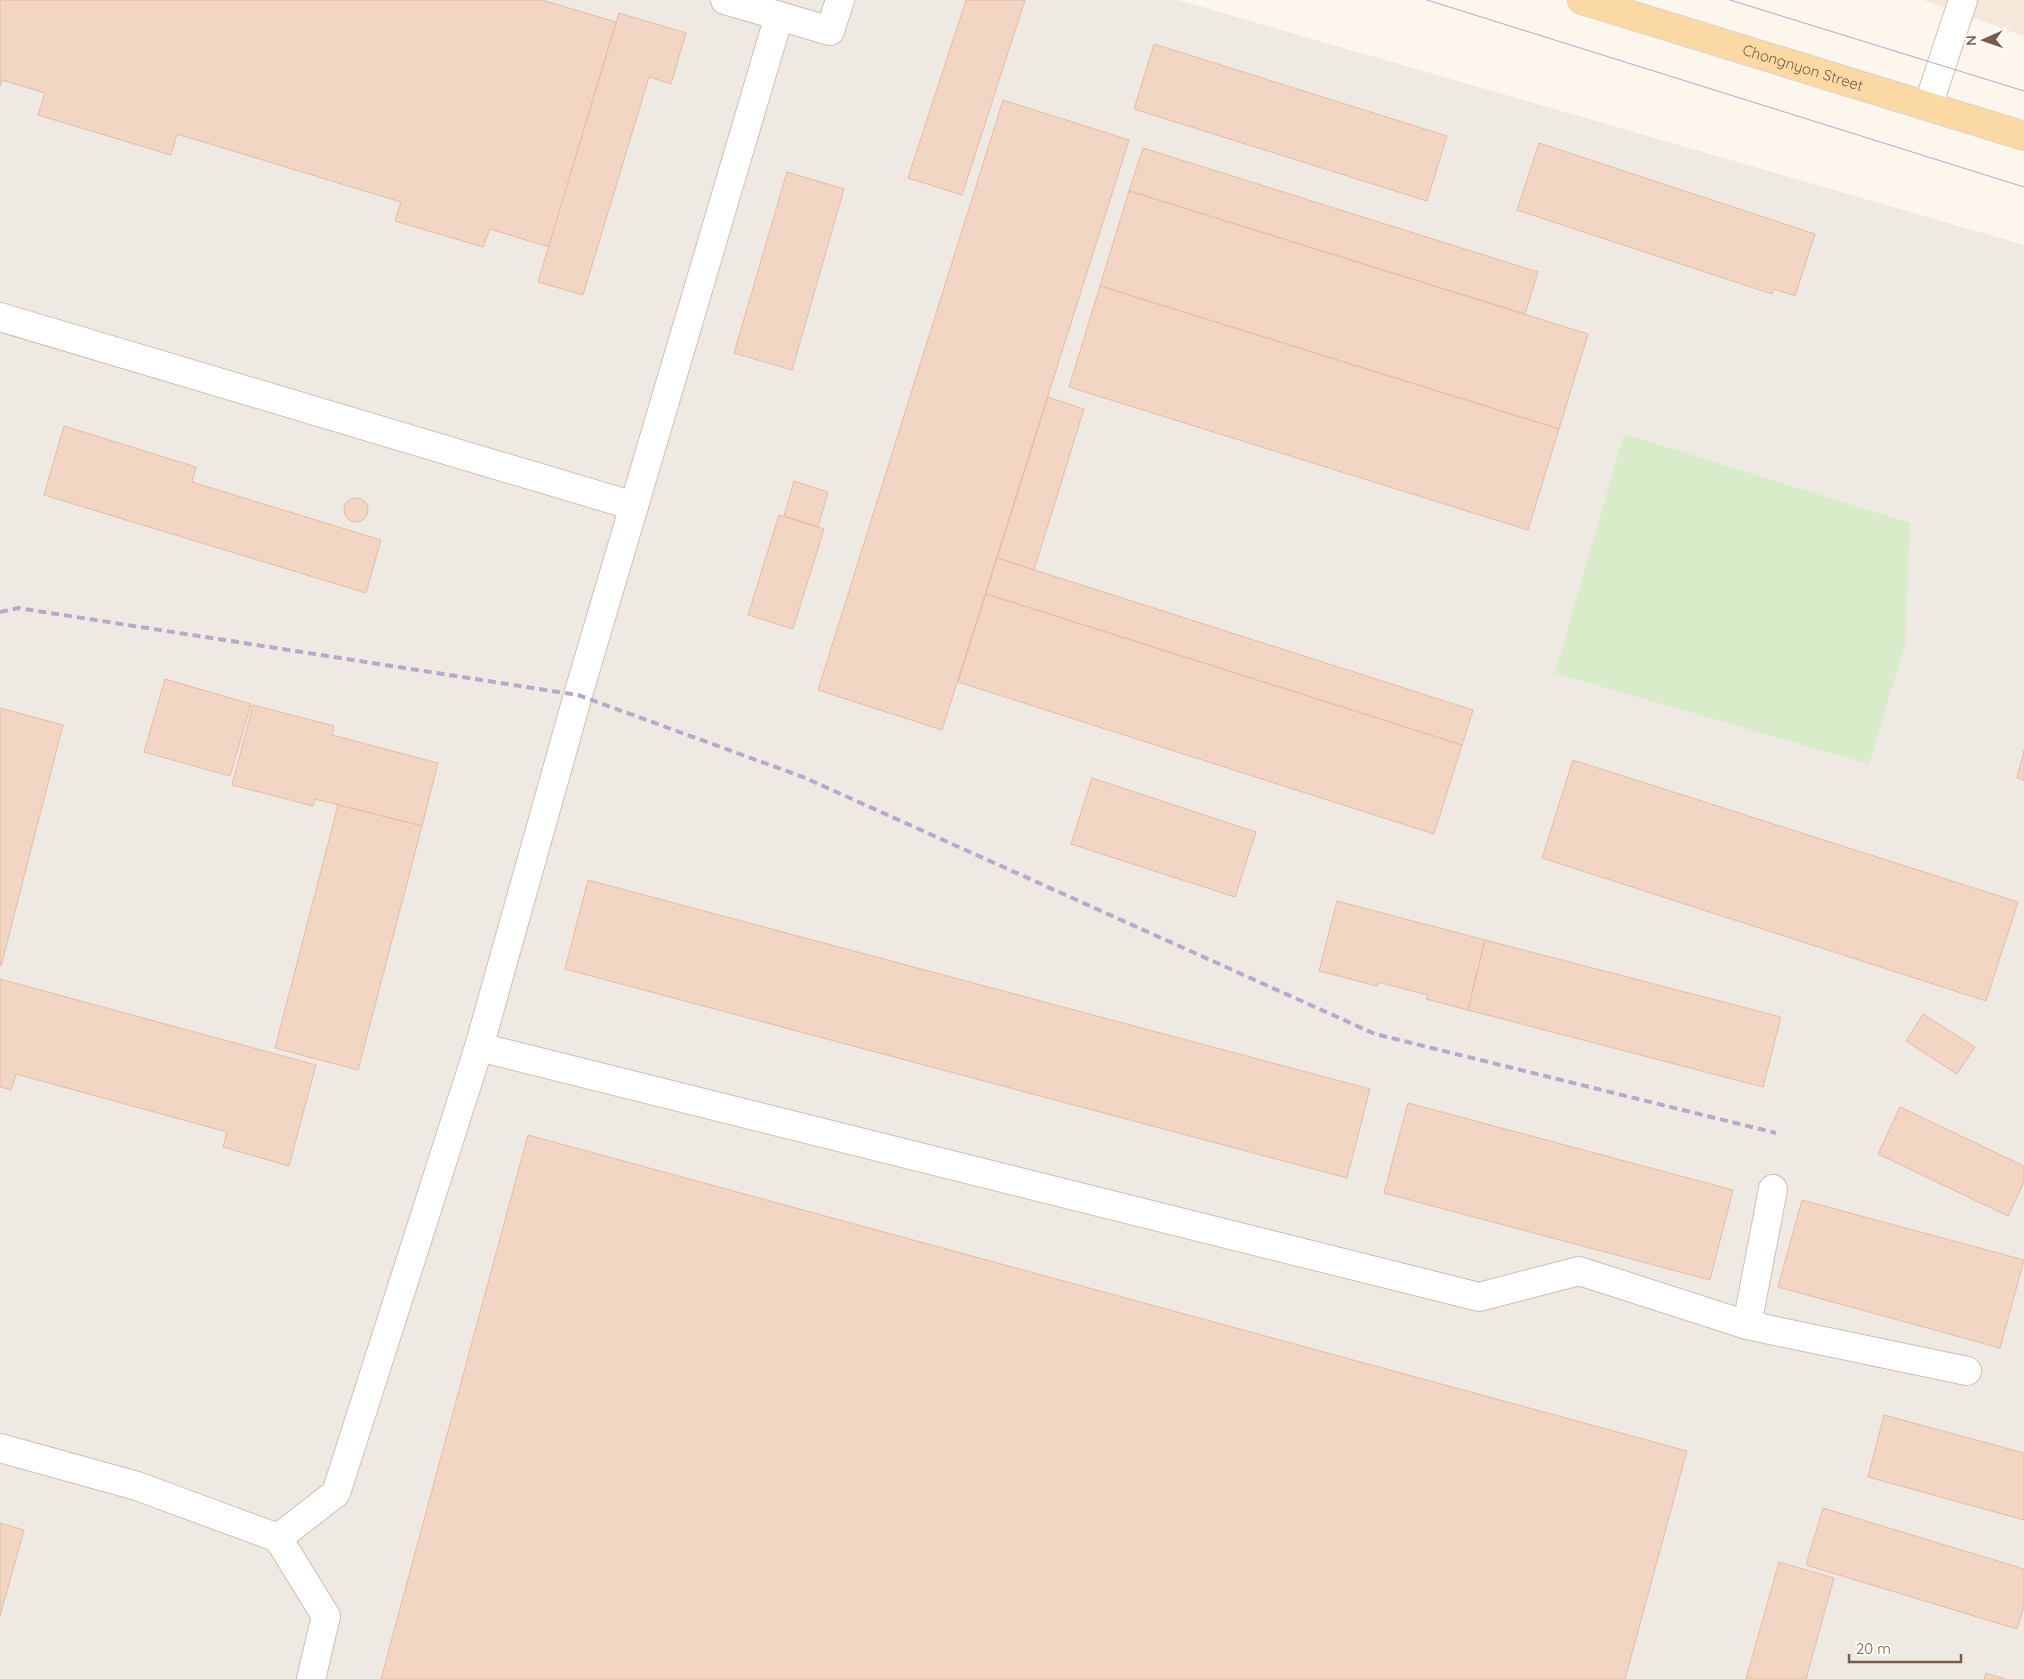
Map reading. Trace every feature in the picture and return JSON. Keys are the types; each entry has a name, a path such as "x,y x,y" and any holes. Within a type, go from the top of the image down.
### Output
{"main road":[{"name":"Chongnyon Street","path":"1582,0 2024,136"}],"street":[{"path":"725,0 830,31 840,0"},
{"path":"1928,106 1962,0"},
{"path":"278,1538 336,1493 479,1047 578,695 779,16"},
{"path":"1,323 634,506"},
{"path":"479,1047 1479,1296 1579,1271 1747,1325 1967,1371"},
{"path":"1747,1325 1773,1189"},
{"path":"0,1448 137,1486 278,1538 326,1616 311,1679"}],"shaded area":[{"path":"0,0 1178,0 2024,245 2024,1679 0,1679"},
{"path":"1923,0 2024,0 2024,36"}],"green space":[{"path":"1624,434 1910,523 1905,645 1869,764 1555,673"}],"building":[{"path":"0,0 542,0 616,22 549,247 490,229 483,247 395,221 401,202 177,134 171,155 38,115 45,93 2,80 0,86"},
{"path":"966,0 1025,0 962,195 908,178"},
{"path":"619,13 686,33 671,84 649,77 583,295 538,282"},
{"path":"1154,44 1447,136 1427,201 1134,109"},
{"path":"1003,100 1129,140 942,730 818,690"},
{"path":"1539,143 1815,234 1795,296 1774,289 1772,294 1517,210"},
{"path":"1143,148 1538,272 1525,314 1129,191"},
{"path":"787,172 844,189 792,370 734,353"},
{"path":"1129,191 1588,334 1559,429 1100,286"},
{"path":"1100,286 1559,429 1528,530 1069,387"},
{"path":"1048,397 1084,409 1034,570 997,558"},
{"path":"64,426 196,467 192,482 381,540 366,593 44,495"},
{"path":"794,481 828,492 818,527 784,516"},
{"path":"356,498 365,501 368,510 365,519 356,522 347,519 344,510 347,501"},
{"path":"779,515 824,529 793,629 748,615"},
{"path":"997,558 1473,710 1462,745 986,594"},
{"path":"986,594 1462,745 1434,834 958,682"},
{"path":"165,679 251,704 230,776 144,752"},
{"path":"253,705 334,726 332,735 438,763 422,826 315,799 313,806 232,785"},
{"path":"0,708 63,725 1,966 0,966"},
{"path":"2024,750 2024,780 2017,778"},
{"path":"1573,760 2018,902 1986,1001 1542,858"},
{"path":"1092,778 1256,832 1235,897 1071,844"},
{"path":"338,805 422,826 358,1070 275,1048"},
{"path":"588,880 1370,1089 1347,1178 565,969"},
{"path":"1337,901 1485,940 1468,1010 1426,999 1428,995 1378,982 1377,986 1319,971"},
{"path":"1485,940 1781,1017 1763,1087 1468,1010"},
{"path":"0,979 316,1065 289,1166 223,1147 227,1132 16,1074 11,1090 0,1087"},
{"path":"1923,1014 1975,1047 1957,1074 1906,1041"},
{"path":"1408,1103 1733,1190 1710,1280 1384,1193"},
{"path":"1900,1107 2024,1166 2024,1182 2008,1216 1878,1154"},
{"path":"528,1135 1687,1451 1625,1679 381,1679"},
{"path":"1802,1200 2024,1260 2000,1348 1778,1287"},
{"path":"1884,1415 2024,1453 2024,1520 1868,1477"},
{"path":"1823,1508 2024,1569 2024,1606 2017,1629 1806,1565"},
{"path":"0,1523 24,1530 0,1616"},
{"path":"1779,1562 1834,1578 1806,1679 1746,1679"},
{"path":"1986,1673 2005,1679 1984,1679"}],"tram line":[{"path":"1427,0 2024,187"},
{"path":"1730,0 2024,91"}],"railway":[{"path":"0,612 18,608 578,695 803,777 1375,1034 1776,1133"}]}
